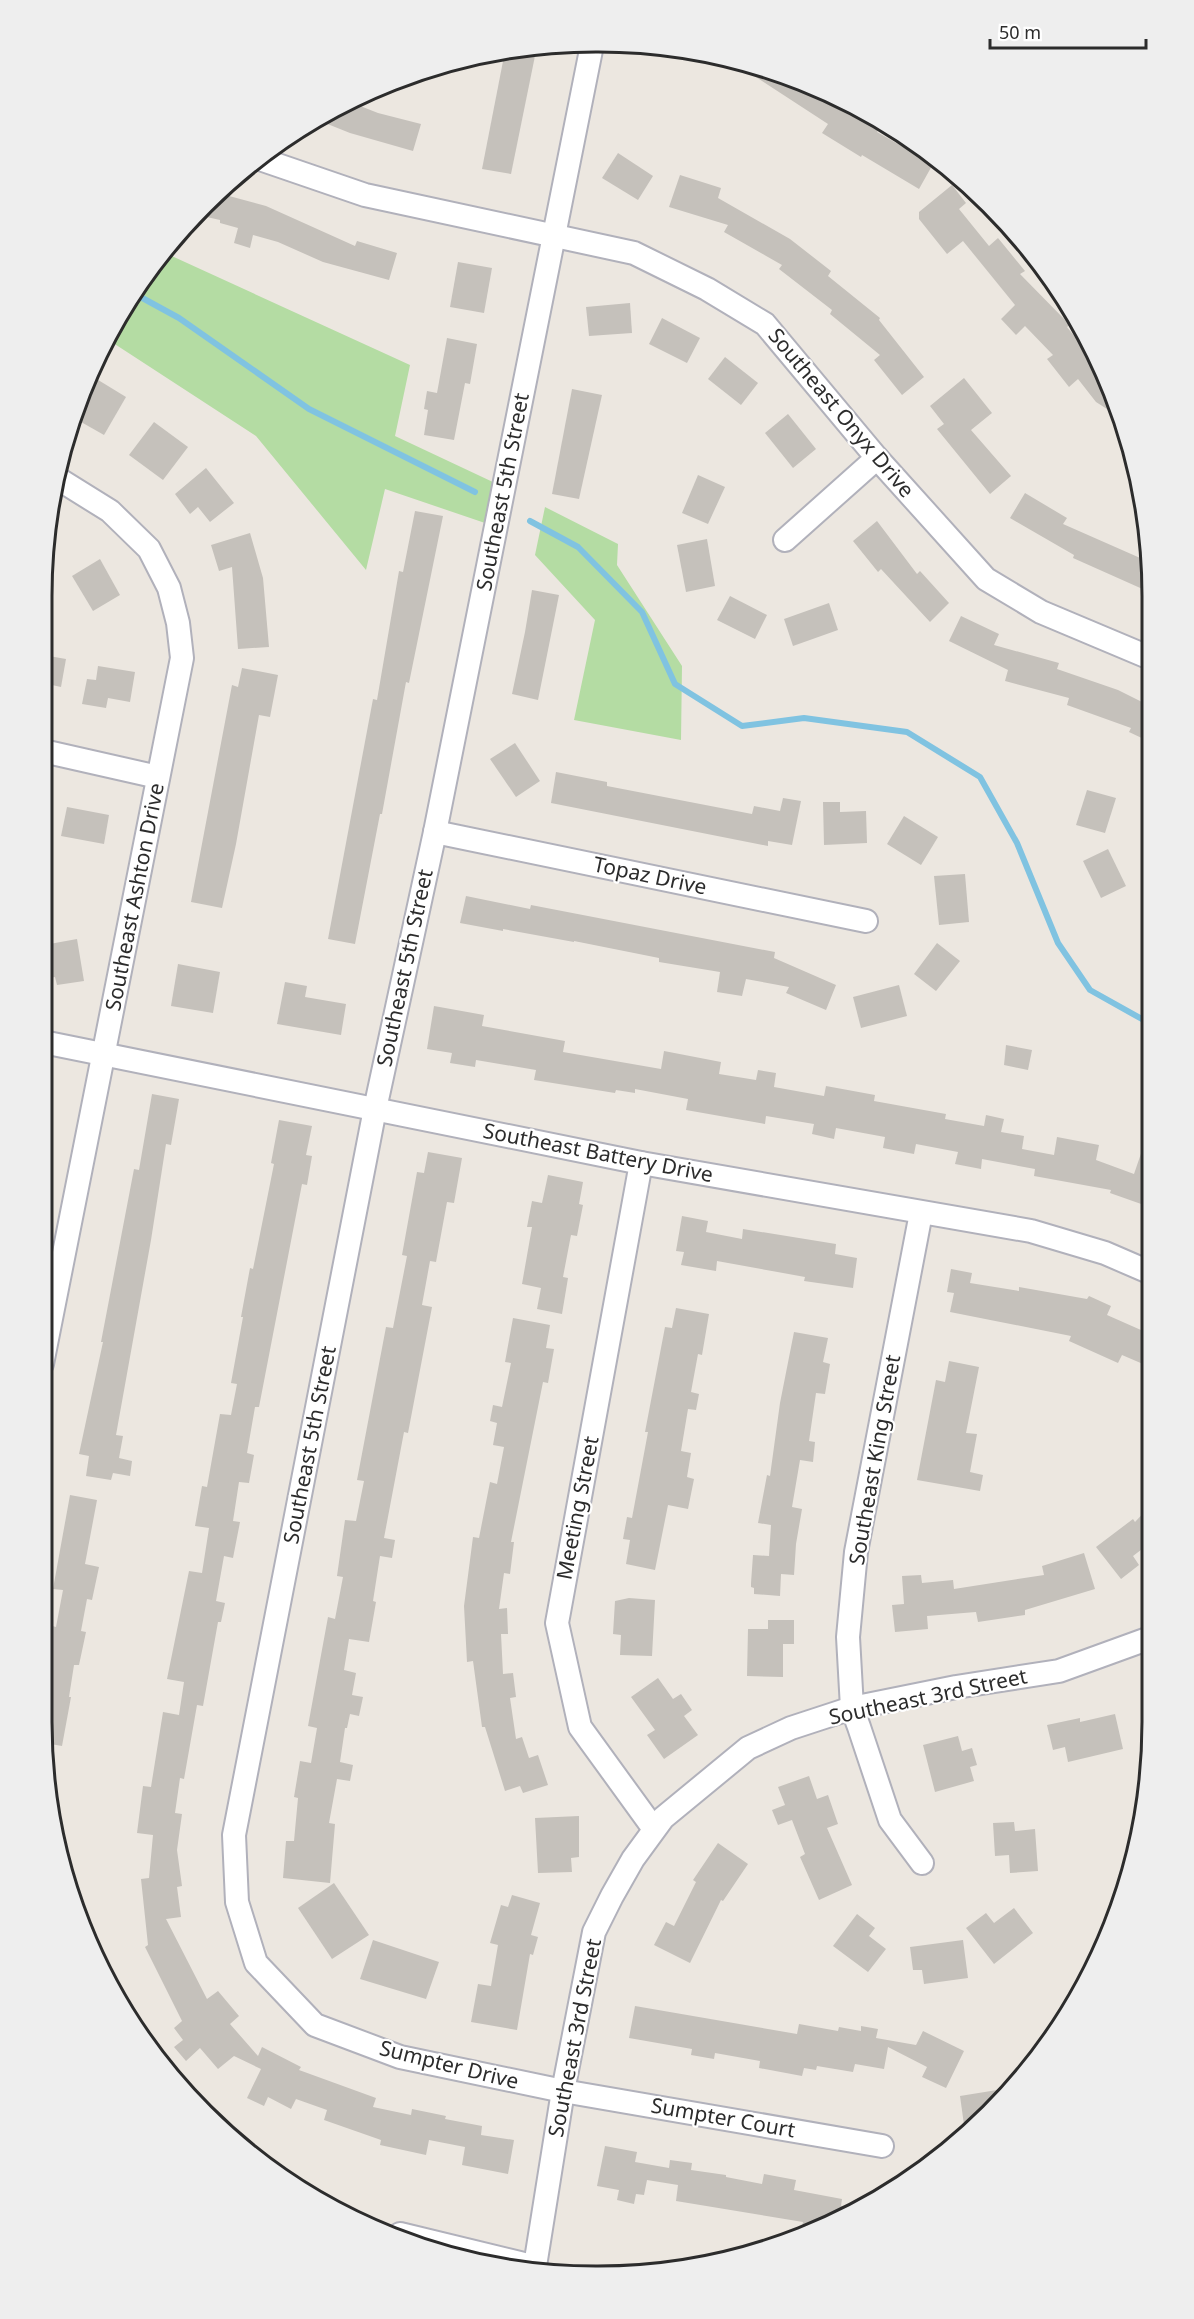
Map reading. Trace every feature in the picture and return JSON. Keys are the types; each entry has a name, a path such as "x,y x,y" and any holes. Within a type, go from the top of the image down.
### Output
{"street":[{"name":"Southeast 5th Street","path":"237,1893 234,1835 375,1109 435,832 591,52"},
{"name":"Southeast Onyx Drive","path":"270,162 365,195 633,253 707,288 765,324 877,458 986,579 1041,612 1142,654"},
{"path":"785,540 877,458"},
{"name":"Southeast Ashton Drive","path":"52,1314 182,658 178,623 169,588 149,549 110,511 65,483"},
{"path":"52,753 158,777"},
{"name":"Topaz Drive","path":"435,832 866,921"},
{"name":"Southeast Battery Drive","path":"52,1044 640,1163 1031,1231 1105,1253 1142,1269"},
{"name":"Meeting Street","path":"640,1163 557,1623 580,1727 654,1829"},
{"name":"Southeast King Street","path":"921,1213 856,1552 848,1637 852,1708 890,1820 922,1863"},
{"name":"Southeast 3rd Street","path":"535,2263 563,2091 594,1932 633,1859 663,1818 748,1748 791,1728 852,1708 956,1687 1059,1671 1142,1641"},
{"name":"Sumpter Drive","path":"237,1893 237,1902 256,1963 315,2025 400,2057 563,2091"},
{"name":"Sumpter Court","path":"563,2091 882,2145"},
{"path":"445,2245 495,2257"}],"green space":[{"path":"173,256 410,365 395,436 495,483 485,523 385,489 366,570 256,436 115,344 144,294"},
{"path":"545,507 618,544 617,565 682,666 681,740 574,720 595,620 535,555"}],"building":[{"path":"535,56 511,174 482,169 503,61"},
{"path":"754,76 805,94 869,125 931,167 919,189 822,133 828,124"},
{"path":"361,107 421,124 413,151 350,133 327,124"},
{"path":"618,153 653,176 638,200 602,178"},
{"path":"680,175 721,188 718,198 790,239 831,271 828,276 880,318 879,320 924,377 902,395 874,360 880,355 830,314 832,310 779,269 782,265 724,232 728,225 669,207"},
{"path":"952,185 966,203 959,209 989,246 998,238 1025,271 1020,274 1067,322 1069,325 1067,327 1085,356 1108,410 1096,402 1078,379 1069,387 1047,359 1053,355 1025,326 1016,335 1001,319 1015,305 963,241 947,254 919,219 919,212"},
{"path":"229,196 266,206 355,246 357,241 397,253 389,280 323,262 278,242 253,235 250,248 234,243 238,228 220,223 220,220 207,217"},
{"path":"458,262 492,268 484,313 450,307"},
{"path":"630,303 632,333 589,336 586,307"},
{"path":"662,318 700,338 687,363 649,344"},
{"path":"447,338 477,344 470,384 465,383 454,440 424,435 428,410 424,409 427,391 437,393"},
{"path":"725,357 758,383 741,405 708,379"},
{"path":"964,378 992,413 971,430 1011,476 990,494 937,429 944,424 930,406"},
{"path":"98,380 126,397 104,435 81,422"},
{"path":"572,389 602,395 579,499 552,494"},
{"path":"788,414 816,449 793,468 765,433"},
{"path":"154,422 188,447 163,480 129,455"},
{"path":"206,468 234,503 210,522 198,507 190,514 175,494"},
{"path":"698,475 725,487 708,524 682,513"},
{"path":"1025,493 1067,518 1063,524 1140,558 1142,589 1073,558 1074,555 1010,518"},
{"path":"415,511 443,516 409,683 406,682 355,944 328,939 373,699 377,700 399,571 403,572"},
{"path":"877,521 917,574 920,571 949,603 930,622 881,569 878,572 853,541"},
{"path":"250,533 263,578 269,647 238,649 232,567 219,571 211,545"},
{"path":"707,539 715,586 686,592 677,545"},
{"path":"100,559 120,595 93,611 72,576"},
{"path":"532,590 559,595 538,700 512,694"},
{"path":"730,596 767,615 755,639 717,620"},
{"path":"829,603 838,630 793,646 784,619"},
{"path":"961,616 999,634 994,645 1059,663 1057,669 1118,690 1142,702 1142,738 1129,732 1131,728 1067,705 1069,698 1005,681 1008,670 949,641"},
{"path":"52,657 66,659 61,687 52,685"},
{"path":"98,666 135,672 130,702 108,698 106,708 82,704 87,679 96,680"},
{"path":"242,668 278,675 270,717 259,715 222,908 191,902 232,685 238,687"},
{"path":"515,743 540,781 516,797 490,759"},
{"path":"556,772 607,782 607,786 752,814 754,806 780,811 783,798 801,801 792,845 768,841 768,846 551,803"},
{"path":"1087,790 1116,798 1105,833 1076,825"},
{"path":"823,802 840,802 840,812 866,811 867,843 824,845"},
{"path":"67,807 109,815 104,844 61,836"},
{"path":"904,816 938,837 921,865 887,844"},
{"path":"1108,849 1126,886 1101,898 1083,861"},
{"path":"965,874 969,922 939,925 934,876"},
{"path":"466,896 530,909 531,905 775,952 774,958 836,985 826,1010 786,993 789,987 746,979 742,996 717,992 720,972 659,962 659,958 574,941 460,923"},
{"path":"77,939 84,981 57,985 55,977 52,978 52,944"},
{"path":"937,943 960,961 936,991 914,974"},
{"path":"178,964 220,972 213,1013 171,1006"},
{"path":"285,982 307,986 305,997 346,1004 341,1035 277,1024"},
{"path":"899,985 907,1016 861,1028 853,997"},
{"path":"434,1006 484,1015 482,1026 565,1041 563,1052 661,1069 664,1051 721,1062 719,1074 756,1080 758,1070 776,1073 774,1087 824,1096 826,1086 875,1095 874,1101 946,1114 945,1119 984,1126 986,1115 1004,1119 1001,1132 1024,1136 1022,1149 1054,1155 1057,1137 1099,1145 1096,1160 1134,1174 1142,1151 1142,1204 1110,1193 1111,1190 1034,1176 1035,1169 982,1159 981,1169 955,1164 958,1152 916,1144 914,1154 883,1148 885,1137 836,1128 834,1139 812,1134 814,1124 766,1116 765,1124 686,1110 688,1099 635,1089 635,1093 616,1090 615,1093 534,1080 536,1070 476,1060 475,1067 450,1063 452,1053 427,1049"},
{"path":"1006,1045 1032,1050 1028,1070 1004,1065"},
{"path":"152,1094 179,1099 171,1145 166,1144 116,1435 123,1436 119,1458 132,1461 130,1476 113,1473 111,1480 86,1476 89,1456 79,1454 103,1342 101,1342 134,1169 139,1170"},
{"path":"279,1120 312,1126 306,1155 312,1156 307,1185 302,1184 259,1407 255,1407 247,1453 254,1455 249,1483 239,1482 233,1521 240,1522 233,1558 224,1556 216,1601 225,1603 221,1622 218,1622 203,1706 197,1705 184,1779 180,1778 175,1813 182,1814 177,1850 182,1886 177,1887 181,1917 166,1919 207,1999 218,1991 239,2016 230,2024 258,2056 262,2047 301,2067 299,2070 376,2098 373,2107 411,2115 412,2109 446,2116 445,2119 482,2126 481,2135 514,2140 508,2174 462,2165 465,2147 429,2140 426,2155 380,2145 381,2140 324,2120 327,2110 296,2099 291,2109 268,2097 264,2106 247,2098 261,2069 234,2056 218,2069 200,2048 186,2061 174,2047 183,2040 174,2028 182,2021 145,1947 148,1945 141,1879 149,1878 153,1835 137,1833 143,1786 151,1787 163,1712 179,1715 184,1682 167,1679 189,1571 202,1573 209,1528 195,1526 202,1486 207,1487 220,1414 231,1415 237,1384 231,1383 243,1317 241,1317 274,1164 271,1163"},
{"path":"428,1152 462,1158 454,1203 447,1202 436,1262 430,1261 422,1305 432,1307 408,1433 404,1432 384,1538 395,1540 392,1558 380,1556 373,1601 376,1602 369,1642 349,1639 344,1670 356,1673 352,1695 363,1697 359,1716 350,1714 347,1728 345,1728 340,1762 353,1765 350,1781 337,1779 329,1823 335,1824 330,1883 283,1878 286,1841 294,1841 298,1798 294,1797 300,1761 311,1763 317,1728 308,1726 328,1617 335,1619 343,1577 337,1576 345,1520 356,1521 364,1481 357,1480 386,1327 393,1328 407,1256 402,1255 417,1172 424,1173"},
{"path":"548,1175 583,1182 579,1204 583,1205 577,1236 571,1235 563,1277 568,1278 562,1314 537,1309 541,1288 522,1284 532,1227 527,1227 532,1201 542,1203"},
{"path":"682,1216 708,1221 706,1232 742,1239 743,1229 836,1244 835,1254 857,1258 853,1288 804,1281 805,1277 717,1261 716,1271 681,1265 684,1252 676,1251"},
{"path":"951,1269 972,1273 970,1283 1019,1291 1019,1287 1087,1299 1089,1296 1111,1306 1107,1315 1142,1330 1142,1364 1122,1355 1118,1363 1069,1341 1071,1336 950,1312 954,1293 947,1292"},
{"path":"676,1308 709,1314 702,1355 698,1354 691,1392 699,1394 696,1410 688,1409 681,1451 691,1453 687,1477 694,1479 688,1509 668,1505 655,1570 626,1564 630,1540 623,1539 627,1517 632,1518 648,1432 645,1432 665,1327 672,1328"},
{"path":"513,1318 550,1325 546,1348 554,1349 548,1383 543,1382 511,1542 514,1542 510,1574 504,1573 499,1609 507,1608 508,1634 501,1634 503,1674 513,1673 516,1697 510,1698 516,1739 522,1737 529,1758 538,1755 548,1785 523,1793 520,1786 505,1791 485,1727 482,1727 473,1661 467,1662 464,1606 473,1537 479,1538 490,1482 497,1484 504,1447 493,1445 497,1423 490,1421 493,1405 502,1407 511,1363 505,1362"},
{"path":"794,1332 828,1338 823,1362 830,1364 825,1394 816,1393 809,1441 815,1442 813,1462 800,1460 792,1507 802,1509 794,1575 781,1574 780,1596 754,1594 754,1588 751,1587 753,1555 769,1556 771,1525 758,1523 767,1475 770,1476 780,1403"},
{"path":"949,1361 979,1367 966,1433 977,1434 970,1472 983,1475 980,1491 917,1480 936,1380 945,1382"},
{"path":"70,1495 97,1500 85,1564 99,1567 92,1600 87,1599 81,1631 86,1632 79,1665 74,1665 62,1746 53,1744 52,1626 56,1627 63,1590 53,1589"},
{"path":"1142,1515 1142,1549 1133,1556 1139,1565 1121,1579 1096,1547 1133,1519 1135,1522"},
{"path":"1084,1553 1095,1589 1025,1610 1025,1615 978,1622 976,1612 927,1616 928,1629 895,1632 892,1605 904,1604 902,1576 921,1575 922,1583 953,1580 954,1589 1044,1575 1042,1566"},
{"path":"629,1598 655,1600 652,1656 620,1655 621,1635 613,1634 615,1601"},
{"path":"768,1620 794,1620 794,1644 783,1644 783,1677 747,1676 748,1629 768,1629"},
{"path":"658,1678 673,1699 681,1694 692,1710 684,1716 698,1735 664,1759 647,1735 655,1730 631,1697"},
{"path":"1115,1714 1123,1749 1068,1762 1065,1747 1053,1750 1047,1725 1080,1718 1080,1722"},
{"path":"958,1736 962,1751 972,1748 977,1765 970,1767 974,1781 935,1792 923,1745"},
{"path":"809,1776 817,1799 828,1795 838,1824 827,1828 852,1885 819,1900 800,1857 805,1854 792,1820 778,1825 772,1810 785,1805 778,1787"},
{"path":"579,1816 579,1857 571,1858 572,1872 538,1873 535,1818"},
{"path":"1014,1822 1015,1831 1035,1829 1038,1871 1010,1873 1009,1855 995,1856 993,1823"},
{"path":"718,1843 748,1864 723,1901 721,1900 690,1963 654,1945 666,1922 674,1926 696,1882 693,1880"},
{"path":"334,1883 369,1935 332,1959 298,1908"},
{"path":"512,1895 540,1903 531,1935 538,1937 533,1955 530,1954 517,2030 471,2022 478,1984 491,1986 498,1945 490,1943 501,1905 508,1907"},
{"path":"1014,1908 1033,1933 994,1964 966,1928 986,1913 994,1923"},
{"path":"857,1914 875,1928 869,1936 886,1949 868,1972 833,1946"},
{"path":"373,1940 439,1962 426,1999 360,1979"},
{"path":"963,1940 968,1978 924,1984 922,1970 913,1970 910,1947"},
{"path":"635,2006 797,2034 799,2024 838,2031 839,2027 861,2031 861,2026 878,2029 876,2038 916,2045 923,2031 964,2051 946,2088 922,2077 927,2067 888,2047 884,2069 855,2064 853,2072 817,2066 816,2070 804,2068 802,2076 759,2068 760,2061 715,2053 714,2059 691,2055 692,2049 629,2038"},
{"path":"997,2090 997,2091 964,2124 960,2096"},
{"path":"605,2146 637,2152 635,2162 669,2168 670,2160 692,2163 691,2170 726,2175 726,2177 762,2184 764,2174 796,2180 794,2190 842,2199 841,2206 844,2207 802,2226 803,2222 676,2201 678,2185 647,2180 644,2195 636,2194 634,2204 617,2200 619,2190 597,2186"}],"waterway":[{"path":"142,298 179,318 309,409 475,492"},
{"path":"530,521 578,547 642,612 675,684 742,726 804,718 907,732 980,777 1017,843 1058,943 1090,990 1142,1019"}]}
